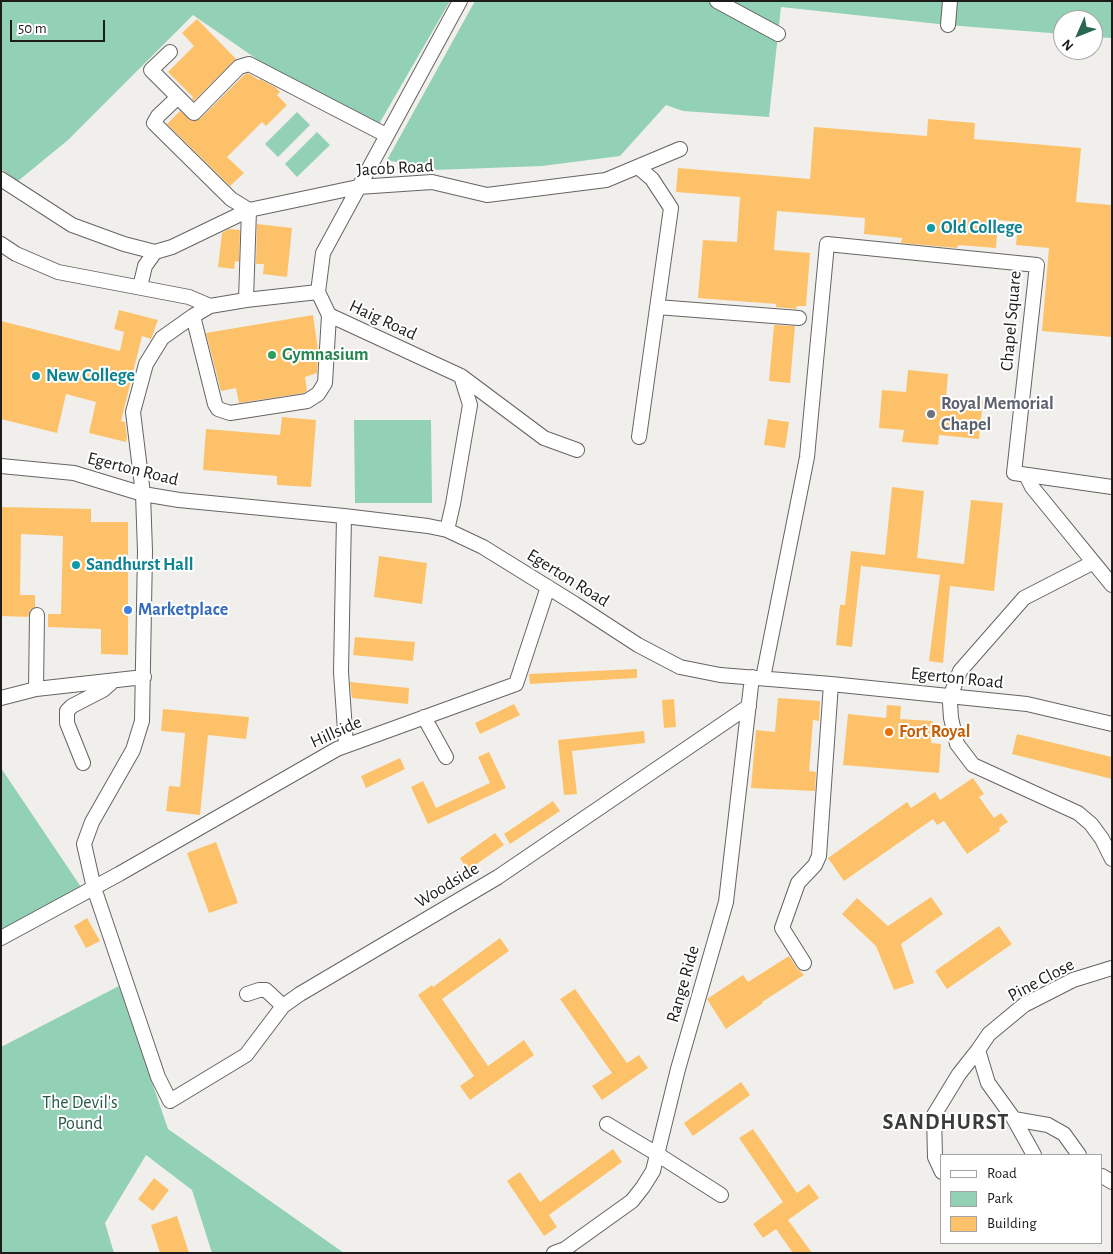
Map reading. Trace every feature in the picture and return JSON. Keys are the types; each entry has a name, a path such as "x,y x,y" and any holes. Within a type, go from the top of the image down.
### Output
{"street":[{"path":"94,888 84,844 92,822 133,750 142,721 145,551 143,494 133,412 146,364 162,338 210,306 318,292 323,253 460,1"},
{"path":"717,1 778,34"},
{"path":"948,25 950,1"},
{"path":"170,52 151,70 194,113 239,67 249,64 386,135"},
{"path":"178,97 158,116 154,123 231,199 249,210 246,300"},
{"name":"Jacob Road","path":"155,252 172,247 249,210 358,187 432,182 487,195 606,180 680,149"},
{"path":"638,167 652,179 671,208 639,437"},
{"path":"1,180 72,224 124,244 155,252 144,266 140,287"},
{"path":"1,244 16,254 58,272 140,287 188,298 210,306"},
{"name":"Chapel Square","path":"807,457 827,244 1037,265 1020,474"},
{"name":"Haig Road","path":"318,292 328,315 461,376 544,438 577,450"},
{"path":"657,307 799,318"},
{"path":"193,316 215,404 218,409 230,413 307,401 318,394 325,383 328,315"},
{"path":"447,530 454,504 470,405 461,376"},
{"name":"Range Ride","path":"554,1253 565,1249 632,1201 643,1188 653,1171 678,1068 726,902 749,706 758,677 807,457"},
{"name":"Egerton Road","path":"1,466 74,473 143,494 179,500 344,516 447,530 483,547 638,645 680,667 720,675 758,677 1027,704 1112,724"},
{"path":"1020,474 1112,488"},
{"path":"1020,474 1112,585"},
{"path":"344,516 341,672 346,746"},
{"path":"1092,563 1024,598 960,671 950,697 957,744 972,765 1078,812 1091,824 1102,839 1112,859"},
{"name":"Hillside","path":"1,938 94,888 337,749 516,684 548,587"},
{"path":"36,689 37,615"},
{"path":"1,698 36,689 144,677"},
{"path":"83,764 67,723 67,711 72,706 103,690 112,681"},
{"path":"804,963 782,928 798,883 815,865 820,856 820,830 831,684"},
{"name":"Woodside","path":"94,888 158,1077 170,1101 246,1055 283,1006 300,994 498,876 749,706"},
{"path":"424,717 446,757"},
{"name":"Pine Close","path":"940,1168 934,1156 934,1115 959,1074 989,1034 1024,1005 1073,980 1112,968"},
{"path":"247,994 266,990 283,1006"},
{"path":"978,1050 988,1083 1014,1119 1033,1154"},
{"path":"1014,1119 1048,1125 1064,1134 1078,1154"},
{"path":"606,1124 721,1195"}],"green space":[{"path":"1,1 450,1 379,124 261,62 193,15 68,140 18,181 1,169"},
{"path":"475,1 1112,1 1112,38 1103,38 1103,10 1053,10 1053,33 948,25 781,7 769,117 683,111 666,105 620,156 542,166 434,170 387,160"},
{"path":"297,112 310,125 278,157 265,144"},
{"path":"317,132 330,145 297,177 285,164"},
{"path":"354,420 431,420 432,503 355,503"},
{"path":"1,768 83,890 1,933"},
{"name":"The Devil's Pound","path":"119,986 168,1129 344,1253 212,1253 192,1190 146,1155 105,1223 114,1253 1,1253 1,1047"}],"building":[{"path":"197,19 236,59 194,101 193,97 168,72 194,46 182,33"},
{"path":"248,73 275,87 280,92 277,95 287,105 266,126 262,122 227,157 244,173 230,186 167,124 180,111 191,121 200,119"},
{"name":"Old College","path":"928,119 975,123 974,139 1081,148 1076,202 1112,205 1112,337 1042,331 1049,248 1016,245 1018,222 998,220 996,248 958,245 957,248 901,243 902,238 864,234 865,218 777,211 774,250 810,253 806,306 797,306 796,309 776,307 776,304 698,298 703,240 737,242 740,197 676,192 678,168 810,179 814,127 927,136"},
{"path":"257,224 292,228 287,277 263,274 264,264 256,264"},
{"path":"229,229 240,230 239,262 235,261 234,269 218,267 222,233"},
{"name":"New College","path":"119,310 158,320 151,339 142,336 121,421 125,422 126,442 89,433 96,402 66,394 57,433 1,419 1,321 120,351 124,332 114,329"},
{"path":"313,315 318,350 317,373 305,377 307,391 239,403 236,388 221,391 206,333"},
{"path":"774,325 795,326 790,383 769,381"},
{"name":"Royal Memorial Chapel","path":"908,370 948,374 946,398 983,401 979,439 939,435 938,445 902,442 904,430 879,428 882,390 906,392"},
{"path":"282,417 316,420 311,487 277,485 277,476 203,470 206,429 280,435"},
{"path":"768,419 789,422 785,448 764,445"},
{"path":"892,487 924,491 917,558 964,564 971,500 1003,503 994,591 950,586 943,663 929,661 940,575 861,566 852,647 836,645 840,605 845,605 851,551 885,555"},
{"path":"1,507 91,509 91,522 128,522 128,655 101,654 101,629 48,627 48,614 61,614 63,536 21,534 20,595 35,595 35,607 30,610 28,617 1,616"},
{"path":"379,556 427,563 422,604 374,597"},
{"path":"355,637 415,642 413,661 353,655"},
{"path":"637,669 637,678 530,684 529,674"},
{"path":"350,682 409,688 408,704 352,698"},
{"path":"778,698 820,701 819,721 813,720 809,771 816,772 815,791 751,788 756,730 775,732"},
{"path":"674,699 676,727 664,728 662,700"},
{"path":"514,704 520,715 480,734 475,723"},
{"name":"Fort Royal","path":"887,705 901,706 900,719 933,721 931,743 941,744 939,773 843,765 848,714 886,718"},
{"path":"163,709 249,717 246,739 208,735 200,815 166,811 169,786 180,787 185,733 161,731"},
{"path":"644,731 645,743 572,751 577,794 564,795 558,740"},
{"path":"1017,734 1112,757 1112,779 1012,754"},
{"path":"489,752 506,788 428,824 411,787 423,781 436,808 490,783 478,757"},
{"path":"400,758 405,769 366,788 361,776"},
{"path":"973,778 984,794 979,797 994,818 1001,813 1008,822 999,828 1000,831 967,854 944,821 937,825 933,819 844,881 828,858 907,802 911,808 935,792 940,800"},
{"path":"553,801 560,811 510,844 504,834"},
{"path":"495,833 504,845 468,870 460,858"},
{"path":"216,842 238,903 209,913 187,853"},
{"path":"931,897 943,914 901,944 914,983 894,990 876,946 842,914 857,898 888,926"},
{"path":"87,918 100,941 86,948 74,926"},
{"path":"999,926 1012,944 947,989 935,971"},
{"path":"500,938 509,951 442,999 488,1066 524,1040 534,1055 470,1100 460,1086 474,1076 418,995 432,985 433,987"},
{"path":"789,956 804,975 762,1002 726,1029 707,999 743,975 748,982"},
{"path":"575,989 627,1063 639,1055 648,1068 602,1100 592,1086 612,1073 560,999"},
{"path":"741,1082 750,1095 693,1136 684,1123"},
{"path":"753,1129 797,1193 809,1184 819,1198 788,1220 812,1253 793,1253 776,1229 763,1238 753,1224 783,1202 739,1138"},
{"path":"613,1149 622,1162 549,1215 557,1227 544,1236 507,1181 520,1172 540,1202"},
{"path":"154,1178 169,1190 153,1211 138,1199"},
{"path":"177,1216 189,1253 160,1253 151,1225"}],"place":[{"name":"Old College","path":"931,228"},
{"name":"Gymnasium","path":"272,355"},
{"name":"New College","path":"36,376"},
{"name":"Royal Memorial Chapel","path":"931,414"},
{"name":"Sandhurst Hall","path":"76,565"},
{"name":"Marketplace","path":"128,610"},
{"name":"Fort Royal","path":"889,732"}],"district":[{"name":"SANDHURST","path":"946,1122"}]}
